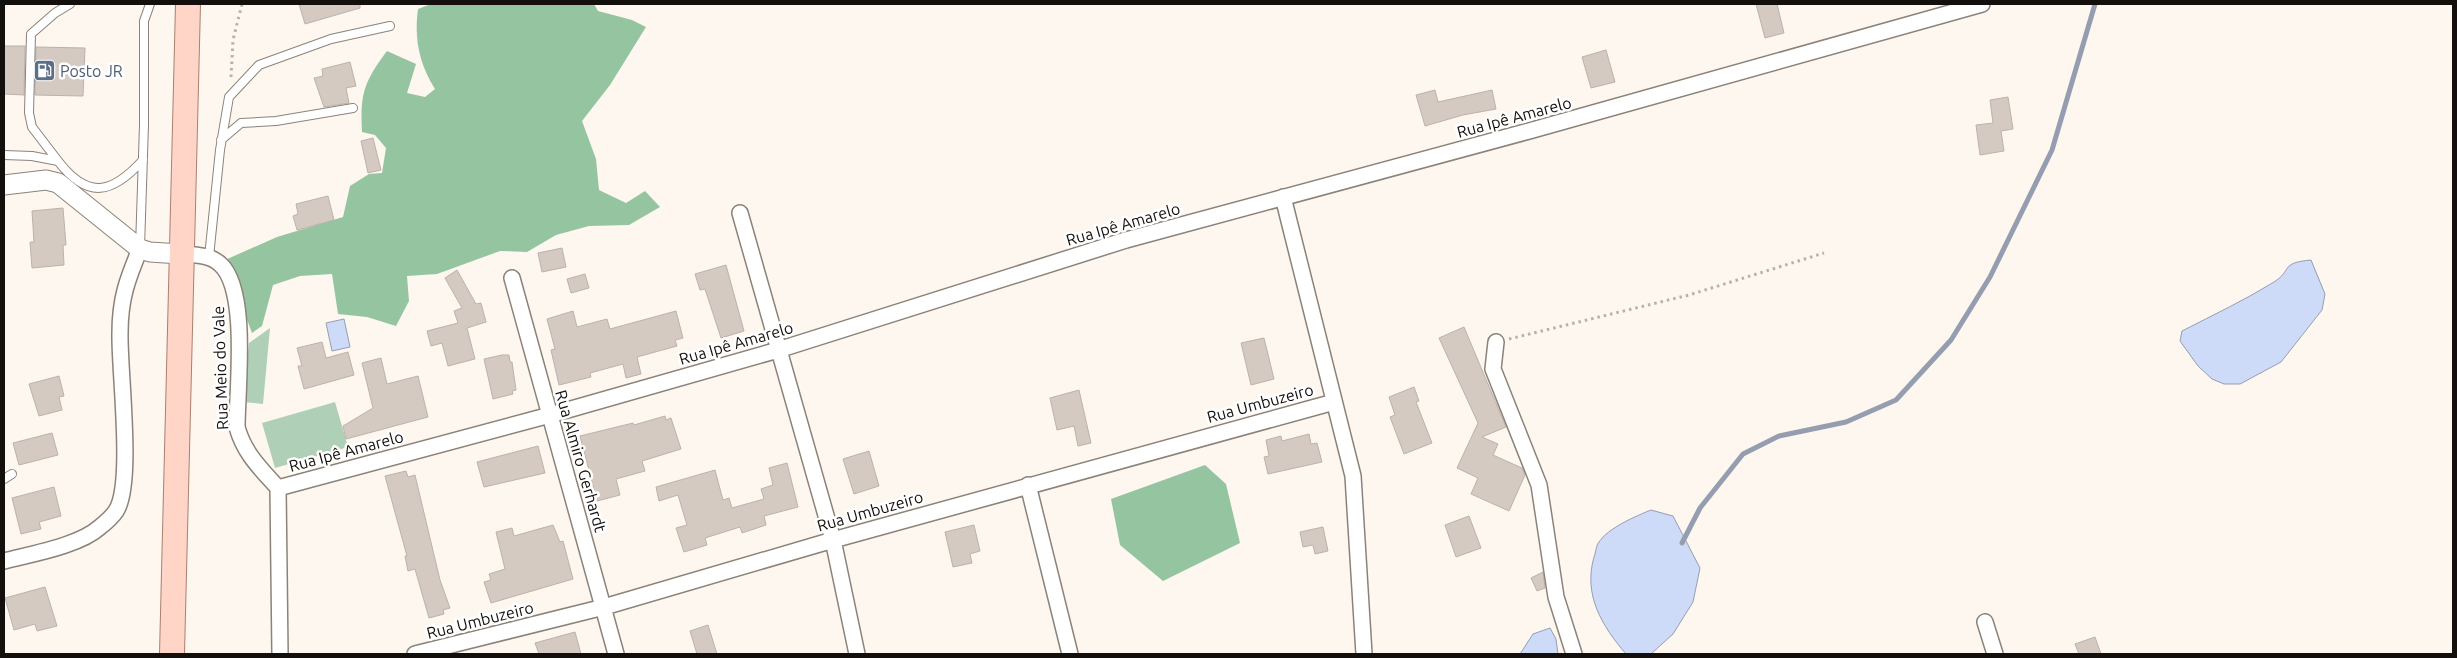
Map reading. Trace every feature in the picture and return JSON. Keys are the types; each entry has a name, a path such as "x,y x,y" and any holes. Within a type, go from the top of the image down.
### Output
{"main road":[{"path":"172,654 180,254 188,4"}],"street":[{"name":"Rua Ipê Amarelo","path":"278,488 550,415 778,350 1126,240 1529,132 1982,4"},
{"path":"4,185 46,180 58,183 140,249 155,253 209,257"},
{"path":"1283,197 1353,476 1364,654"},
{"path":"740,213 833,540 857,654"},
{"path":"4,561 67,545 99,529 117,510 124,487 120,333 124,286 140,249"},
{"name":"Rua Meio do Vale","path":"209,257 220,264 227,273 234,288 238,310 237,427 239,435 248,455 278,488"},
{"name":"Rua Almiro Gerhardt","path":"512,278 616,654"},
{"path":"1496,342 1492,369 1539,485 1556,597 1574,654"},
{"name":"Rua Umbuzeiro","path":"415,654 604,607 1028,485 1334,402"},
{"path":"1028,485 1070,654"},
{"path":"278,488 280,654"},
{"path":"1985,622 1994,654"}],"lane":[{"path":"70,4 55,13 31,34 32,127 71,178 82,184 98,188 112,186 128,176 143,160"},
{"path":"140,249 144,20 150,4"},
{"path":"209,257 221,140 229,98 258,65 331,40 390,26"},
{"path":"221,140 241,123 276,120 353,108"},
{"path":"4,155 32,156 58,161"},
{"path":"4,479 12,474"}],"path":[{"path":"229,98 233,40 242,4"},
{"path":"1496,342 1688,295 1824,253"}],"green space":[{"path":"431,4 594,4 598,11 632,20 646,27 610,85 582,121 596,159 599,190 626,203 645,191 660,207 629,225 589,226 556,235 527,252 500,251 437,274 407,276 409,301 396,326 367,317 338,314 332,274 300,276 273,285 262,326 252,333 225,260 277,237 343,217 350,186 369,174 382,173 386,148 375,135 362,132 362,107 365,88 373,71 387,51 416,64 407,93 425,97 435,89 425,70 417,41 418,9"},
{"path":"270,328 263,404 243,402 249,343"},
{"path":"335,402 348,447 275,468 262,423"},
{"path":"1205,465 1226,484 1240,543 1163,581 1120,545 1111,499"}],"water":[{"path":"2311,260 2325,294 2322,310 2281,362 2240,384 2224,384 2212,379 2198,366 2180,341 2182,331 2274,282 2280,278 2290,265"},
{"path":"344,319 350,347 332,351 326,323"},
{"path":"1651,510 1673,516 1700,568 1693,602 1673,634 1651,654 1626,654 1602,621 1593,597 1591,571 1597,545 1603,537 1623,523"},
{"path":"1550,628 1556,639 1558,654 1520,654 1533,634"}],"building":[{"path":"299,4 360,4 360,8 305,24"},
{"path":"1756,4 1777,4 1784,33 1765,38"},
{"path":"4,46 25,46 24,95 4,94"},
{"path":"36,47 85,48 83,96 35,95"},
{"path":"1606,50 1615,82 1591,88 1582,57"},
{"path":"350,62 356,86 346,88 349,103 324,107 314,78 323,76 322,69"},
{"path":"1435,90 1438,102 1492,90 1496,109 1463,115 1425,126 1416,95"},
{"path":"2008,97 2013,129 2001,131 2004,151 1980,155 1976,125 1993,123 1990,100"},
{"path":"373,138 381,170 368,173 361,141"},
{"path":"328,196 334,220 297,230 293,216 298,214 296,204"},
{"path":"63,208 66,245 63,245 64,265 32,268 30,242 34,242 32,211"},
{"path":"562,248 566,267 542,272 538,253"},
{"path":"726,265 744,331 721,338 705,289 700,290 695,274"},
{"path":"457,270 476,304 481,303 486,322 467,328 475,359 448,366 442,343 431,346 427,331 458,323 454,311 462,308 445,278"},
{"path":"585,274 589,288 571,293 567,279"},
{"path":"573,311 577,327 607,319 610,329 676,311 683,338 675,340 677,346 637,357 641,374 626,378 623,364 590,373 591,377 559,385 551,350 555,349 547,319"},
{"path":"1464,327 1506,427 1482,437 1498,444 1493,455 1522,468 1525,475 1509,511 1471,494 1478,478 1457,468 1478,423 1439,338"},
{"path":"1264,338 1274,379 1251,385 1241,343"},
{"path":"322,342 326,358 348,352 354,375 304,389 298,366 302,366 297,348"},
{"path":"509,355 510,362 512,362 516,390 512,391 513,394 493,399 484,359"},
{"path":"381,358 387,384 418,376 428,417 346,439 343,426 373,408 362,363"},
{"path":"59,376 64,396 59,397 62,410 39,416 29,384"},
{"path":"1414,387 1419,401 1416,402 1432,443 1404,454 1390,417 1395,415 1389,397"},
{"path":"1079,390 1091,443 1078,446 1074,426 1057,430 1050,398"},
{"path":"665,416 666,420 671,418 681,449 642,461 645,471 616,479 620,495 597,501 580,436 633,423 634,425"},
{"path":"52,433 58,455 19,465 13,443"},
{"path":"1309,434 1311,444 1317,443 1322,462 1268,474 1264,457 1269,456 1266,440 1281,436 1282,441"},
{"path":"538,446 545,473 484,487 477,462"},
{"path":"869,451 879,486 854,494 843,459"},
{"path":"787,463 798,507 764,516 766,525 742,533 740,527 705,538 707,545 684,552 676,528 687,525 678,495 659,501 656,487 715,470 723,500 729,498 732,508 764,499 761,489 773,485 769,468"},
{"path":"406,471 408,477 415,475 440,580 450,608 443,610 444,614 429,618 415,569 408,571 405,556 407,556 385,476"},
{"path":"54,487 61,516 39,522 41,529 21,534 12,498"},
{"path":"1469,516 1481,548 1456,557 1445,525"},
{"path":"553,525 560,542 563,541 573,579 491,603 484,582 491,580 489,574 505,569 496,532 512,528 514,536"},
{"path":"974,525 980,551 970,554 972,563 953,567 945,532"},
{"path":"1323,527 1328,551 1315,554 1313,545 1303,547 1300,532"},
{"path":"1543,572 1545,588 1537,591 1531,578"},
{"path":"45,587 57,626 37,631 35,624 14,630 5,598"},
{"path":"708,625 717,654 697,654 690,631"},
{"path":"575,632 581,654 539,654 535,643"},
{"path":"2095,637 2101,654 2079,654 2075,644"}],"waterway":[{"path":"1682,543 1700,508 1743,454 1779,436 1846,422 1896,400 1951,340 1990,277 2052,150 2095,4"}],"place":[{"name":"Posto JR","path":"44,71"}]}
